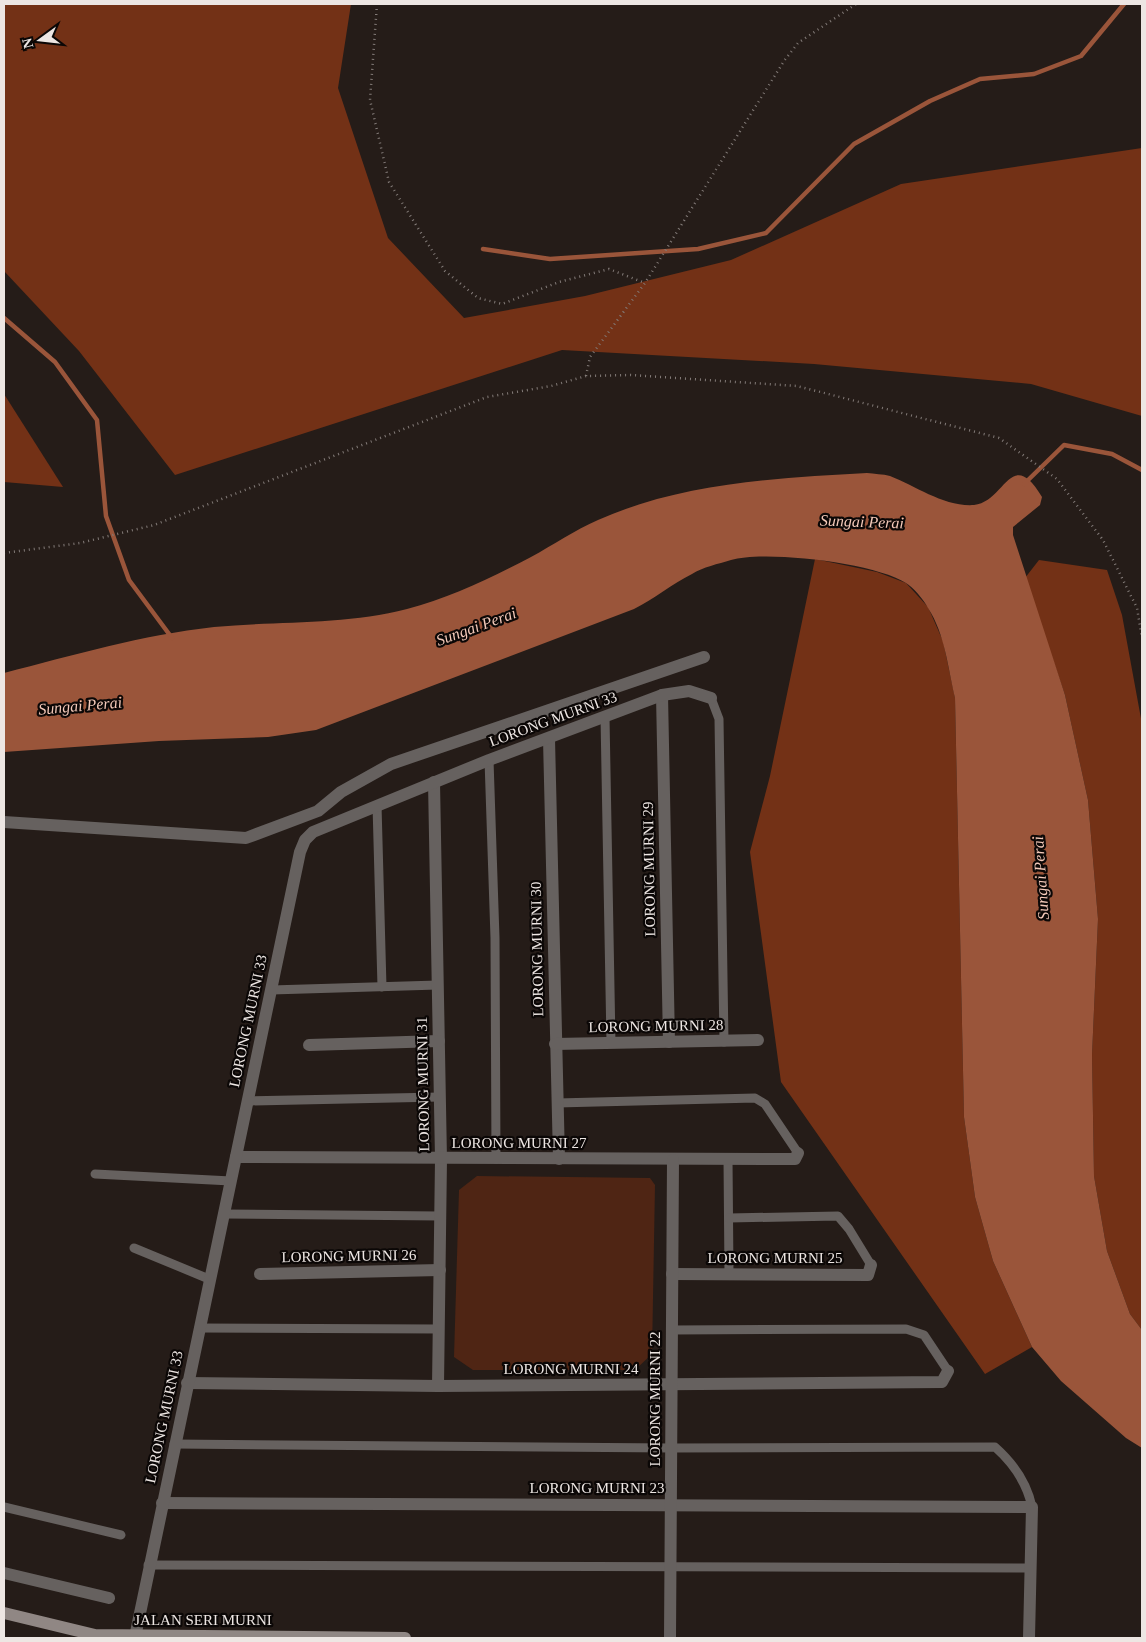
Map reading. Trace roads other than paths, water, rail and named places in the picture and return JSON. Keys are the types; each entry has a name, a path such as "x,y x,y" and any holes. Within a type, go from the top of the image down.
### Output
{"street":[{"path":"4,822 246,838 318,811 341,792 391,764 704,657"},
{"name":"LORONG MURNI 33","path":"135,1636 148,1565 300,852 305,840 313,832 377,805 489,760 662,695 689,692 711,698"},
{"name":"LORONG MURNI 29","path":"662,695 669,1042"},
{"name":"LORONG MURNI 30","path":"549,739 558,1159"},
{"name":"LORONG MURNI 31","path":"434,782 440,1097 438,1386"},
{"name":"LORONG MURNI 28","path":"556,1044 758,1040"},
{"path":"309,1045 439,1041"},
{"name":"LORONG MURNI 27","path":"236,1157 673,1160 795,1159 798,1153"},
{"name":"LORONG MURNI 22","path":"670,1638 673,1160"},
{"name":"LORONG MURNI 25","path":"672,1274 868,1274 871,1265"},
{"name":"LORONG MURNI 26","path":"260,1274 440,1270"},
{"name":"LORONG MURNI 24","path":"187,1383 438,1386 942,1382 948,1371"},
{"name":"LORONG MURNI 23","path":"162,1503 1032,1507"},
{"path":"1028,1638 1032,1507"},
{"path":"4,1572 109,1598"},
{"name":"JALAN SERI MURNI","path":"4,1613 95,1635 405,1638"}],"lane":[{"path":"711,698 720,719 724,1042"},
{"path":"605,718 611,1043"},
{"path":"489,760 495,938 496,1158"},
{"path":"377,805 382,987"},
{"path":"271,990 438,985"},
{"path":"248,1101 440,1097"},
{"path":"557,1103 755,1098 766,1104 798,1153"},
{"path":"728,1159 729,1274"},
{"path":"95,1174 231,1181"},
{"path":"224,1214 440,1216"},
{"path":"728,1218 838,1216 849,1229 871,1265"},
{"path":"134,1248 209,1279"},
{"path":"199,1328 439,1328"},
{"path":"672,1330 906,1329 924,1335 948,1371"},
{"path":"174,1444 671,1448 995,1447 1010,1460 1029,1494 1032,1507"},
{"path":"4,1507 121,1535"},
{"path":"148,1565 1031,1568"}],"water":[{"name":"Sungai Perai","path":"867,473 890,476 930,495 963,505 985,502 1008,480 1015,476 1023,476 1031,482 1042,497 1040,505 1013,527 1013,535 1065,695 1088,800 1098,919 1092,1055 1094,1176 1107,1251 1130,1314 1142,1330 1142,1448 1126,1438 1061,1381 1032,1347 993,1261 975,1197 964,1117 955,698 945,651 934,618 924,601 906,583 891,576 846,564 794,558 747,557 731,560 696,572 634,609 316,730 268,737 159,741 4,752 4,673 108,646 161,635 214,627 360,618 407,609 439,599 486,580 598,520 662,498 730,484"}],"waterway":[{"path":"483,249 550,259 698,249 766,233 854,144 930,101 980,79 1034,74 1081,56 1124,4"},
{"path":"4,318 55,362 97,420 106,516 129,580 172,638"},
{"path":"1024,484 1064,445 1112,454 1142,470"}]}
